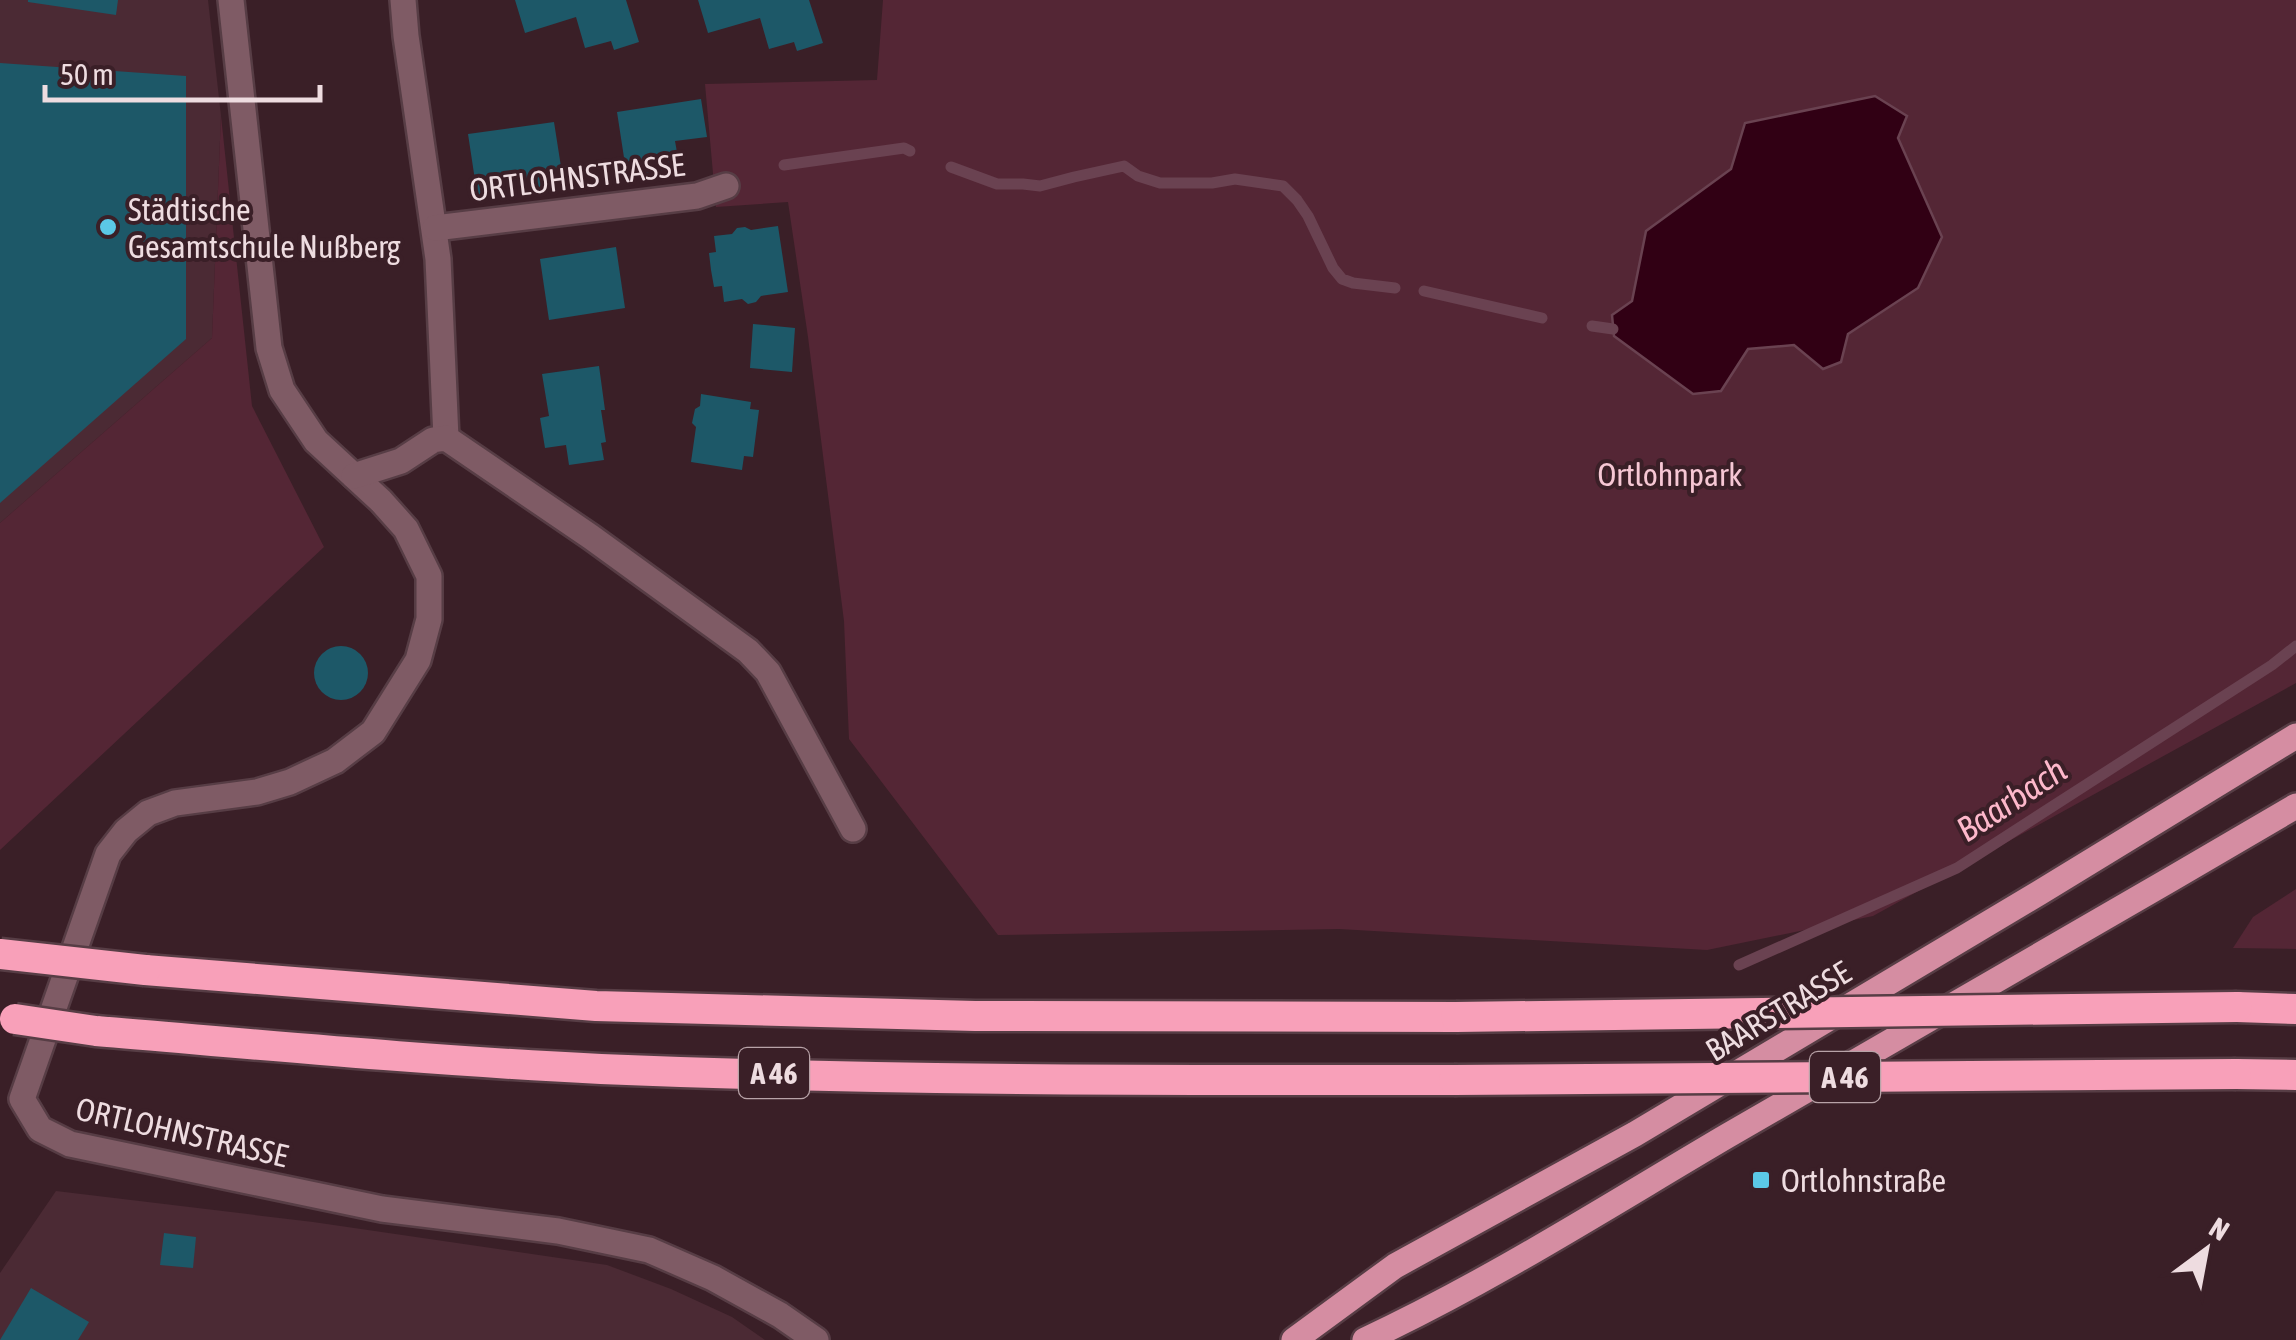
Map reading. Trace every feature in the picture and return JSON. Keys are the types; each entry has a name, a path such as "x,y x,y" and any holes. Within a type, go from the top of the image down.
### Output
{"highway":[{"name":"A 46","path":"0,954 145,970 616,1007 975,1016 1456,1017 2296,1009"},
{"name":"A 46","path":"8,1018 96,1031 600,1068 963,1079 2296,1075"}],"main road":[{"name":"BAARSTRASSE","path":"1294,1340 1396,1266 1652,1124 2296,736"},
{"path":"1366,1340 1422,1314 1577,1227 2296,806"}],"street":[{"name":"ORTLOHNSTRASSE","path":"231,0 268,348 282,390 316,440 406,529 429,576 430,618 418,660 373,732 335,761 258,792 175,803 148,813 126,831 108,854 22,1099 40,1129 70,1144 382,1209 558,1230 649,1250 713,1278 816,1340"},
{"name":"ORTLOHNSTRASSE","path":"402,0 435,228 446,438"},
{"name":"ORTLOHNSTRASSE","path":"435,228 697,196 726,186"},
{"path":"354,476 401,461 432,440 446,438 590,537 748,652 768,672 854,828"}],"shaded area":[{"name":"Städtische Gesamtschule Nußberg","path":"0,0 208,0 221,116 212,338 0,523"},
{"path":"1875,96 1907,116 1898,138 1942,237 1918,288 1848,334 1841,362 1823,369 1794,345 1748,349 1721,391 1693,394 1614,336 1612,315 1632,301 1646,231 1731,169 1745,123"},
{"path":"56,1191 313,1222 607,1265 732,1317 765,1340 0,1340 0,1273"}],"green space":[{"name":"Ortlohnpark","path":"883,0 2296,0 2296,683 1873,916 1707,950 1339,929 998,935 849,739 844,621 788,202 716,207 705,84 877,80"},
{"path":"221,116 252,406 324,547 0,850 0,523 212,338"},
{"path":"2296,889 2296,949 2233,948 2253,917"}],"building":[{"path":"28,0 118,0 116,15"},
{"path":"515,0 626,0 639,42 614,50 611,41 585,48 576,17 525,33"},
{"path":"698,0 809,0 823,43 797,51 794,42 769,49 760,18 708,33"},
{"name":"Städtische Gesamtschule Nußberg","path":"0,63 186,76 186,339 0,503"},
{"path":"701,99 707,137 675,141 680,169 627,177 617,112"},
{"path":"554,122 564,186 538,191 536,177 502,182 504,196 478,200 468,134"},
{"path":"778,226 788,292 761,296 748,304 742,299 724,302 722,286 714,287 711,270 709,253 716,252 714,236 732,234 737,228"},
{"path":"616,247 625,308 549,320 540,259"},
{"path":"753,324 795,328 792,372 750,368"},
{"path":"599,366 605,410 601,410 606,442 601,443 604,460 569,465 566,445 545,448 540,418 549,416 542,374"},
{"path":"701,394 751,402 750,409 759,410 753,457 744,456 742,470 691,462 696,427 692,423"},
{"path":"341,646 360,654 368,673 360,692 341,700 322,692 314,673 322,654"},
{"path":"164,1233 196,1237 193,1268 160,1265"},
{"path":"31,1288 89,1322 78,1340 0,1340"}],"waterway":[{"path":"784,165 904,148 910,151"},
{"path":"951,167 997,184 1040,186 1124,166 1138,176 1160,183 1235,179 1283,186 1308,216 1342,279 1395,288"},
{"path":"1424,291 1542,318"},
{"path":"1592,326 1613,329"},
{"name":"Baarbach","path":"1739,965 1957,868 2296,646"}],"place":[{"name":"Städtische Gesamtschule Nußberg","path":"108,227"},
{"name":"Ortlohnstraße","path":"1761,1180"}]}
